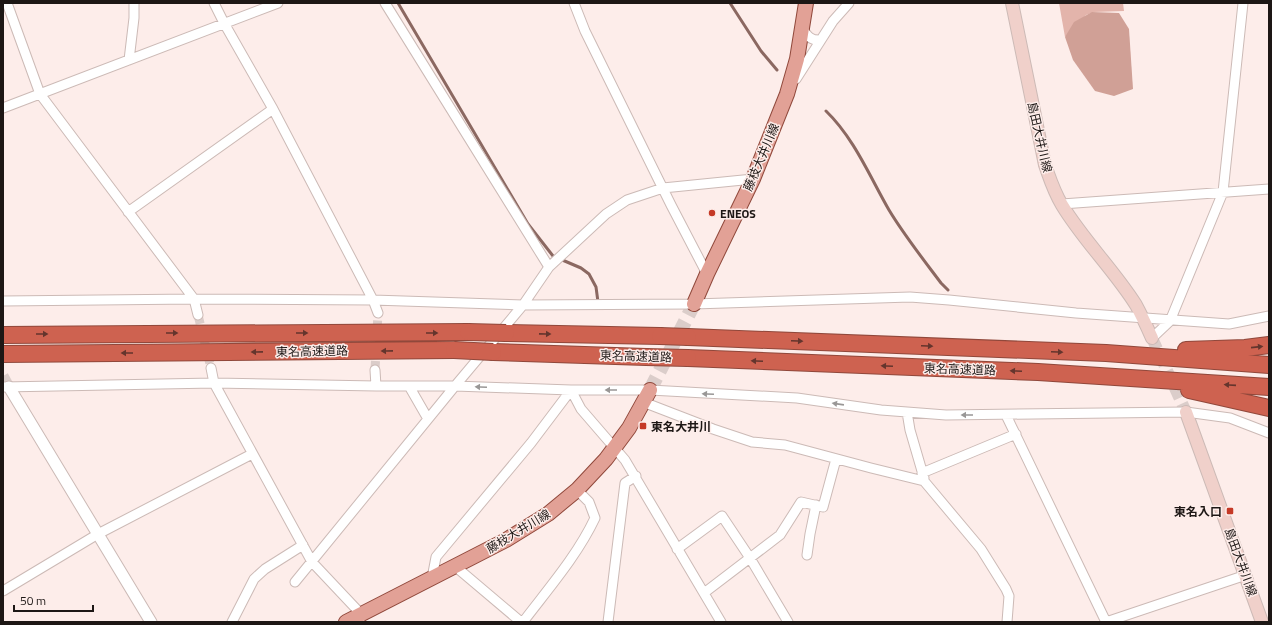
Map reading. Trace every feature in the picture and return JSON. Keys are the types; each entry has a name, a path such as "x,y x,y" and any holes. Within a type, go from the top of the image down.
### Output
{"highway":[{"name":"東名高速道路","path":"3,335 468,332 660,336 1106,353 1269,365"},
{"path":"1106,353 1245,348 1269,345"},
{"name":"東名高速道路","path":"3,354 454,350 1038,372 1269,387"},
{"path":"1038,372 1086,380 1182,389 1269,408"}],"main road":[{"name":"藤枝大井川線","path":"694,304 753,179 787,94 797,59 806,3"},
{"name":"島田大井川線","path":"1012,3 1045,165 1062,204 1073,223 1128,294 1152,338"},
{"name":"藤枝大井川線","path":"346,622 360,618 432,578 506,540 548,514 577,490 615,448 629,428 646,396"},
{"name":"島田大井川線","path":"1186,412 1262,622"}],"street":[{"path":"7,3 40,94 194,298 198,315"},
{"path":"128,60 134,18 134,3"},
{"path":"214,3 273,109 373,300 378,313"},
{"path":"3,108 278,3"},
{"path":"385,3 549,267"},
{"path":"574,3 585,31 707,274"},
{"path":"787,94 833,21 849,3"},
{"path":"1152,338 1170,321 1223,192 1243,3"},
{"path":"802,28 807,36 813,39 821,40"},
{"path":"128,212 273,109"},
{"path":"295,582 454,386 523,305 549,267 606,214 627,200 663,188 753,179"},
{"path":"1062,204 1269,189"},
{"path":"3,301 194,298 373,300 523,305 694,304 910,297 1170,321 1229,324 1269,316"},
{"path":"211,368 214,383 312,562 360,618"},
{"path":"375,370 376,386"},
{"path":"6,387 214,383 454,386 571,390 646,396 798,398 881,410 946,415 1186,412 1230,418 1269,434"},
{"path":"409,386 428,419"},
{"path":"6,387 98,534 150,622"},
{"path":"571,390 582,409 625,460 636,476 677,549 721,622"},
{"path":"432,578 436,557 531,444 571,390"},
{"path":"646,396 713,428 752,442 785,445 836,459 923,477 1016,434"},
{"path":"907,412 910,430 923,477 951,515 981,549 1006,589 1009,596 1007,622"},
{"path":"1006,415 1106,622 1246,575"},
{"path":"3,591 98,534 252,454"},
{"path":"704,593 780,535 801,502 823,507 836,459"},
{"path":"608,622 625,483 636,476"},
{"path":"456,566 522,622 560,573 589,531 595,518 589,502 577,490"},
{"path":"807,555 816,505"},
{"path":"677,549 722,516 750,558 788,622"},
{"path":"232,622 254,579 265,569 303,545"}],"shaded area":[{"path":"1059,3 1123,3 1124,11 1094,12 1086,15 1065,37"},
{"path":"1092,12 1119,13 1129,29 1133,89 1114,96 1095,91 1073,60 1065,37 1074,22"}],"waterway":[{"path":"398,3 528,224 553,256 581,268 589,274 596,287 598,302"},
{"path":"730,3 761,51 777,70"},
{"path":"826,111 853,145 901,229 941,283 948,290"}],"tunnel":[{"path":"650,390 694,304"},
{"path":"375,370 378,313"},
{"path":"198,315 211,368"},
{"path":"1152,338 1186,412"},
{"path":"3,376 9,387"}],"place":[{"name":"ENEOS","path":"712,213"},
{"name":"東名大井川","path":"643,426"},
{"name":"東名入口","path":"1230,511"}]}
